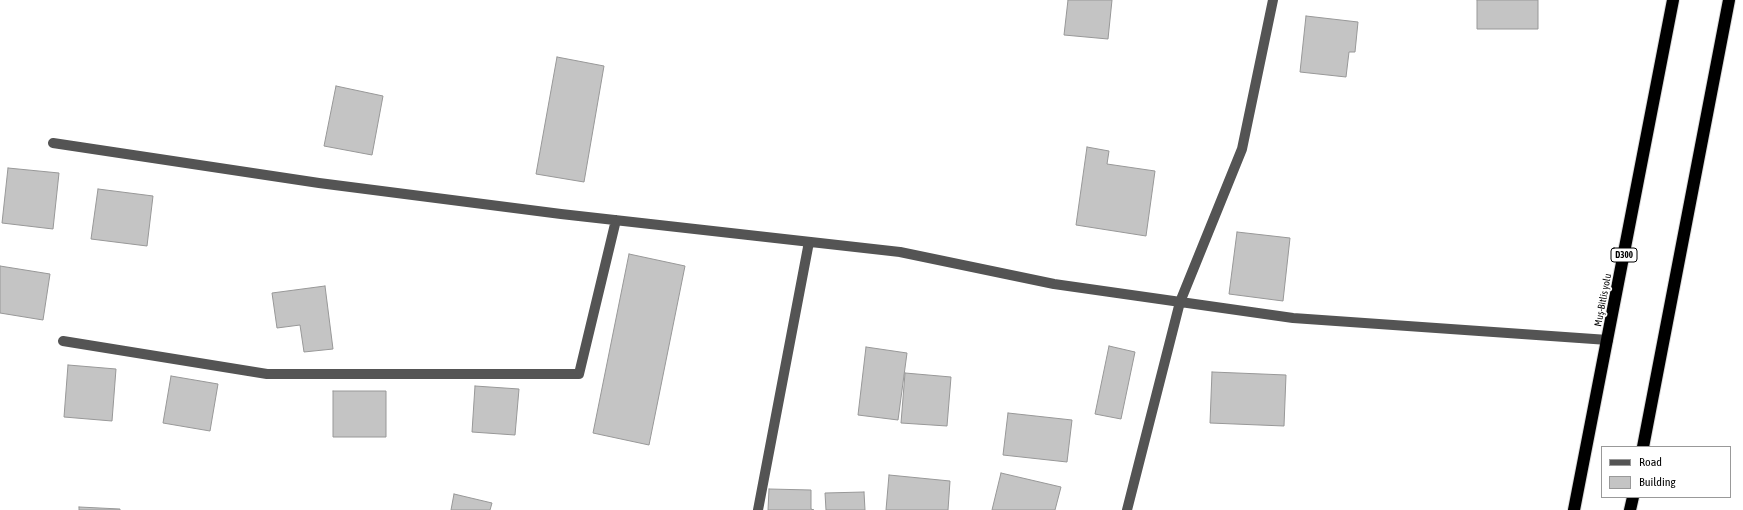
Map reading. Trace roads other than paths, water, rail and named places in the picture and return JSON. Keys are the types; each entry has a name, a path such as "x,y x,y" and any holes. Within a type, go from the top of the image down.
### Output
{"highway":[{"name":"Muş-Bitlis yolu","path":"1574,510 1673,0"},
{"path":"1642,446 1729,0"},
{"path":"1630,510 1633,498"}],"street":[{"path":"1127,510 1180,302 1242,148 1273,0"},
{"path":"52,143 319,183 616,220 900,252 1054,284 1293,318 1608,340"},
{"path":"63,341 267,374 579,374 616,220"},
{"path":"758,510 808,242"}]}
